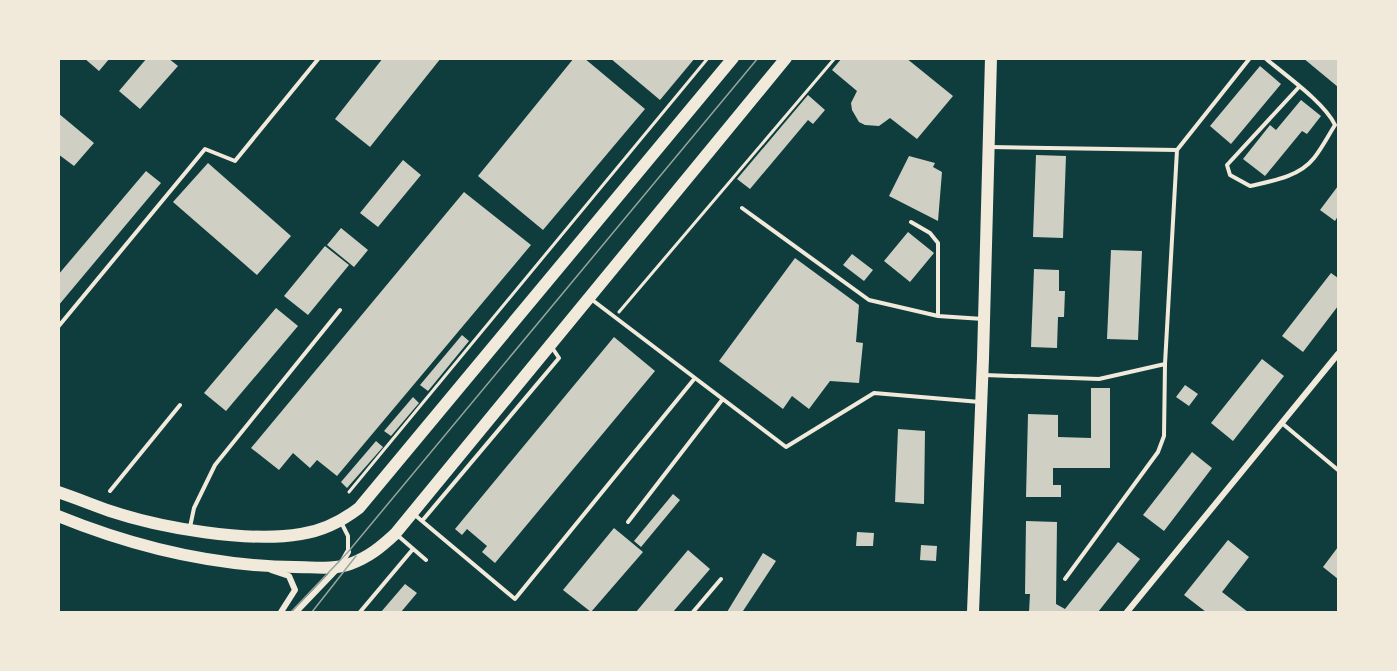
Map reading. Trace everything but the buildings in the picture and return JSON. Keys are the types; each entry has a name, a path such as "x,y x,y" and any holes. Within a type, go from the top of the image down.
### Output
{"main road":[{"path":"58,492 112,512 189,530 258,536 302,534 340,521 359,507 374,490 733,58"},
{"path":"58,516 125,541 177,555 259,567 333,568 373,554 417,517 550,345 786,58"},
{"path":"973,612 991,58"}],"street":[{"path":"1127,612 1338,354"},
{"path":"296,612 340,566 348,552"},
{"path":"259,567 290,576 295,590 281,612"}],"lane":[{"path":"58,327 205,149 235,161 319,58"},
{"path":"1065,579 1158,452 1164,436 1165,364 1177,150 1250,58"},
{"path":"1266,58 1299,87 1330,115 1335,125 1314,159 1300,171 1274,181 1250,186 1230,174 1227,165 1299,87"},
{"path":"988,147 1177,150"},
{"path":"742,208 869,300 938,315 984,319"},
{"path":"911,222 930,233 938,243 938,315"},
{"path":"590,298 786,447 874,393 981,402"},
{"path":"189,530 194,508 215,465 340,310"},
{"path":"982,375 1099,379 1165,364"},
{"path":"417,517 515,599 695,378"},
{"path":"628,522 722,400"},
{"path":"110,491 180,405"},
{"path":"1283,424 1338,470"},
{"path":"340,521 348,536 348,552"},
{"path":"395,534 426,560"},
{"path":"360,612 413,549"},
{"path":"693,612 721,579"}],"path":[{"path":"349,492 708,58"},
{"path":"614,318 835,58"}],"tram line":[{"path":"291,612 348,552 758,58"},
{"path":"312,612 356,556"}]}
